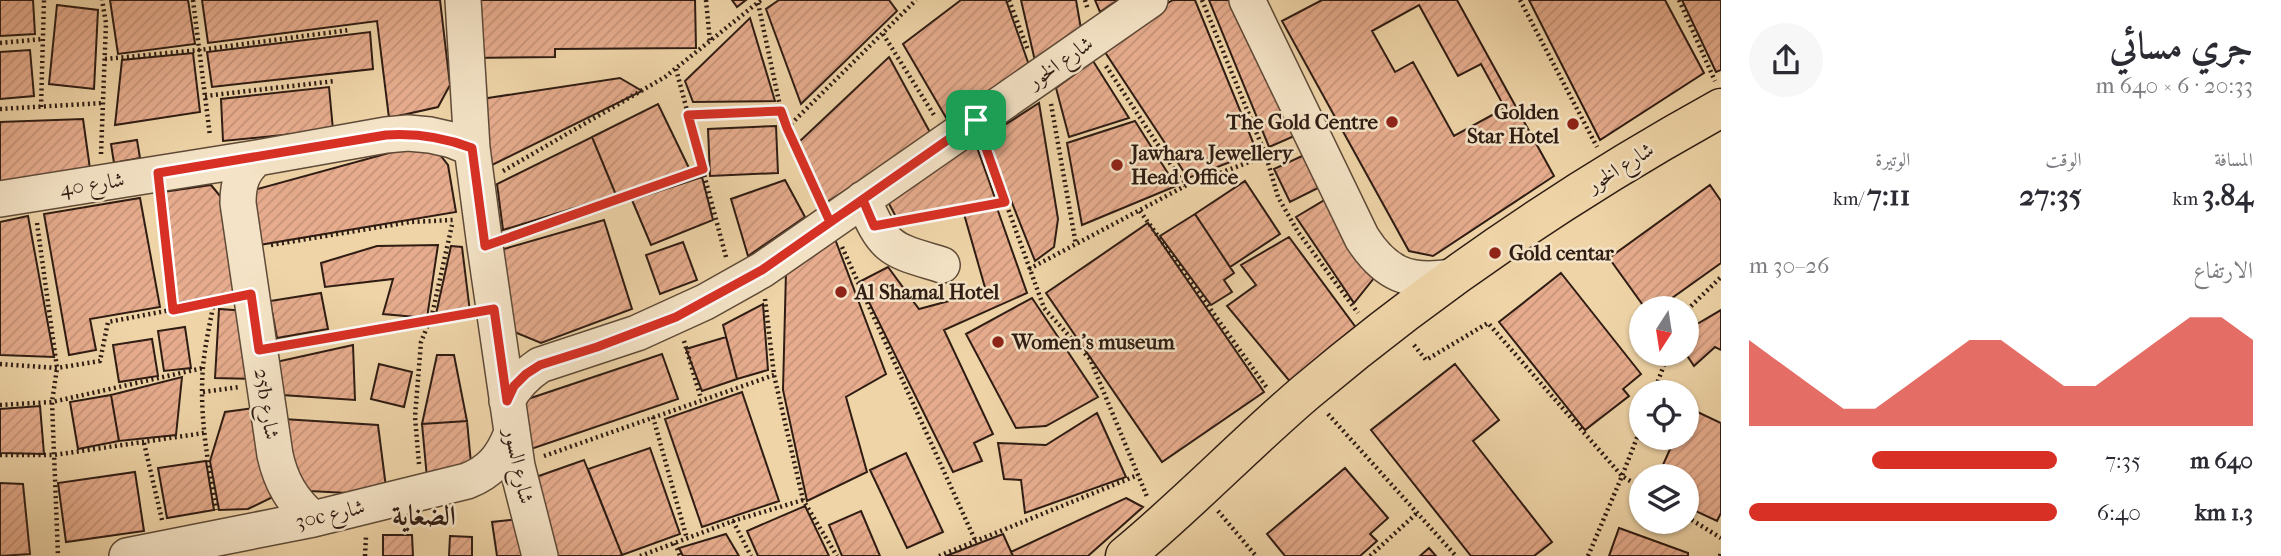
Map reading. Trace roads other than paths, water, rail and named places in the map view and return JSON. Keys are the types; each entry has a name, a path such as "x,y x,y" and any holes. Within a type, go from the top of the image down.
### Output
{"main road":[{"name":"شارع الخور","path":"1125,556 1152,542 1200,490 1295,402 1451,277 1610,173 1718,95"}],"street":[{"name":"شارع السور","path":"463,0 474,216 494,309 514,451 540,556"},
{"name":"شارع الخور","path":"507,401 514,386 540,365 607,344 676,317 748,279 830,222 869,213 963,130 1150,0"},
{"name":"شارع الخور","path":"1247,0 1362,238 1374,256 1390,270 1409,278 1430,281 1451,277"},
{"name":"شارع 40","path":"17,196 386,135 430,135 472,148"},
{"name":"25b شارع","path":"257,158 241,178 238,203 259,350 279,474 299,507 313,519"},
{"path":"869,213 887,243 897,251 942,265"},
{"name":"30c شارع","path":"127,556 313,519 467,481 482,475 505,451 514,451"}],"place":[{"name":"The Gold Centre","path":"1392,122"},
{"name":"Golden Star Hotel","path":"1573,124"},
{"name":"Jawhara Jewellery Head Office","path":"1117,165"},
{"name":"Gold centar","path":"1495,253"},
{"name":"Al Shamal Hotel","path":"841,292"},
{"name":"Women's museum","path":"998,342"}],"district":[{"name":"الضغاية","path":"424,515"}]}
